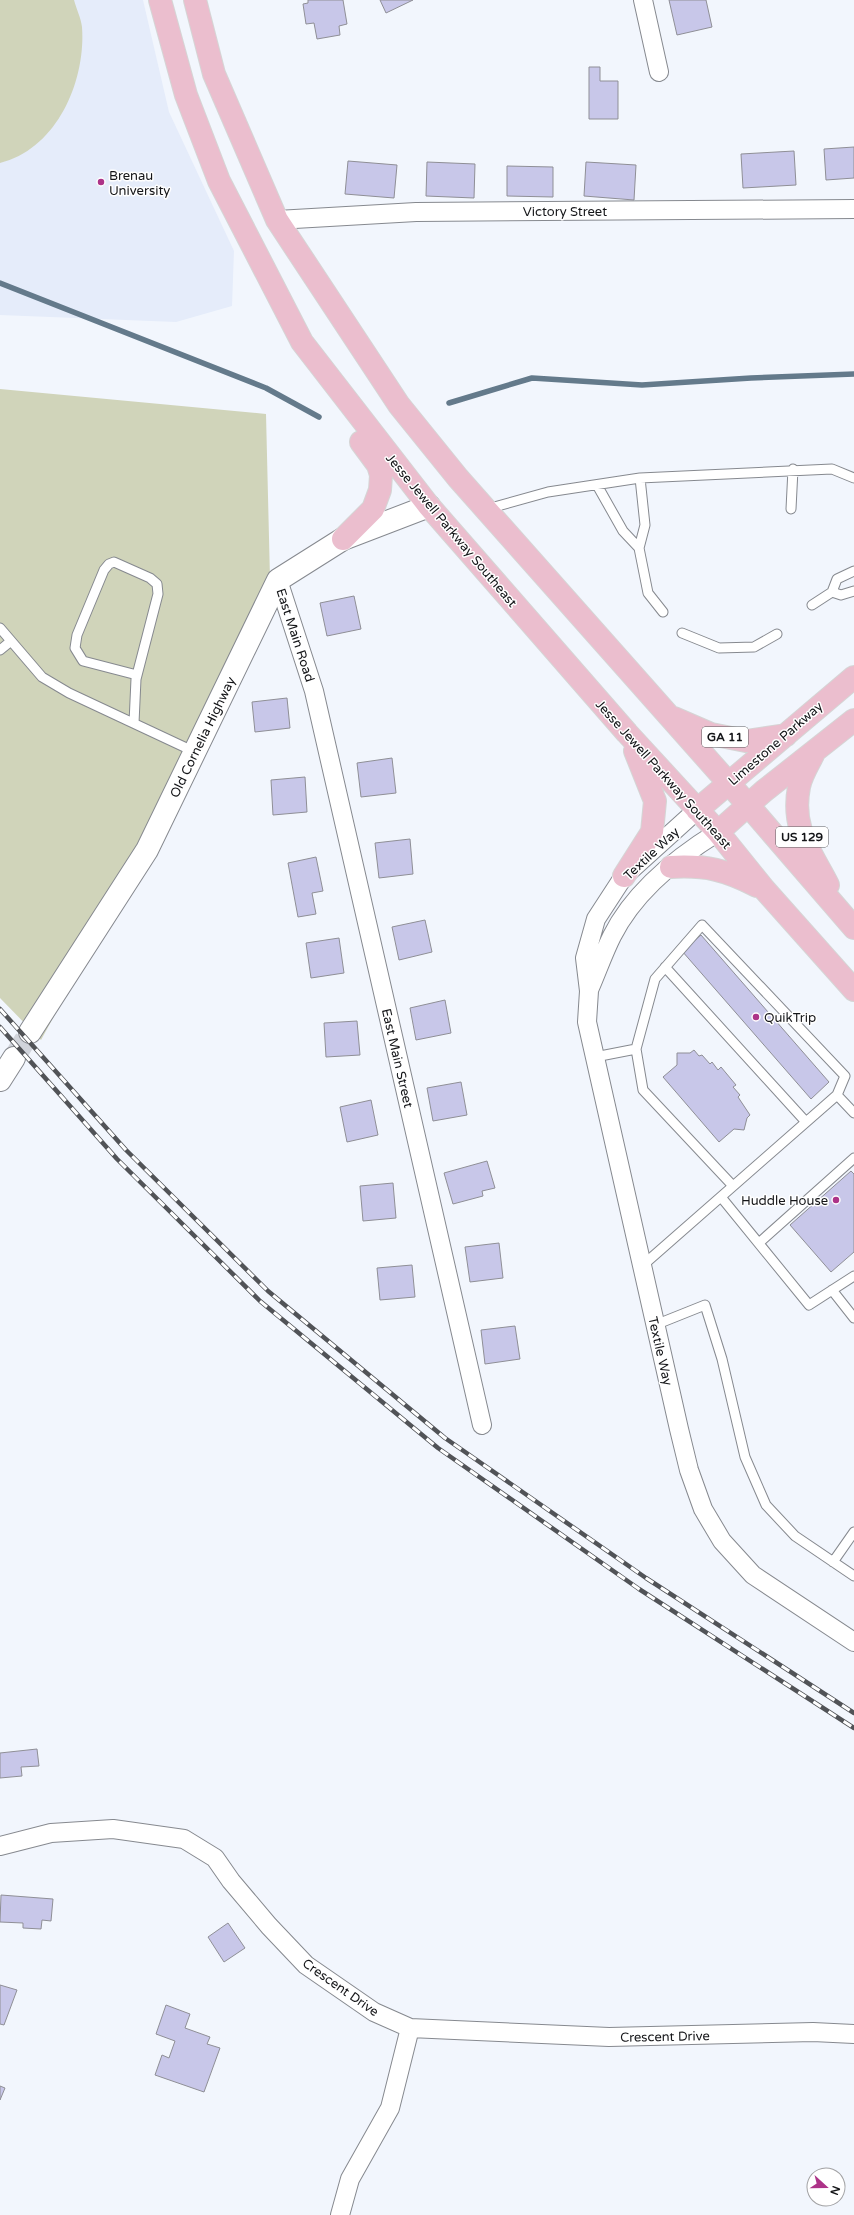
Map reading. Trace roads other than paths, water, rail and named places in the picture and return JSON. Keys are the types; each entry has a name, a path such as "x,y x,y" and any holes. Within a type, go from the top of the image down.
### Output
{"main road":[{"name":"Jesse Jewell Parkway Southeast","path":"160,0 186,95 219,181 302,342 429,506 627,733 718,832 764,889 854,990"},
{"path":"195,0 214,74 277,220 399,405 486,509 729,784"},
{"path":"336,387 341,415 378,465 381,475 380,490 373,509 342,539"},
{"name":"Limestone Parkway","path":"697,810 854,677"},
{"name":"GA 11","path":"667,715 711,734 746,741 786,735"},
{"name":"US 129","path":"848,921 802,837 796,815 800,785 814,752 854,720"},
{"path":"624,876 652,832 655,801 627,733"},
{"path":"718,832 748,805 814,752"},
{"name":"US 129","path":"729,784 848,921"},
{"path":"671,867 696,865 734,874 764,889"}],"street":[{"path":"643,0 659,72"},
{"name":"Victory Street","path":"277,220 416,212 854,209"},
{"path":"278,580 342,539 429,506"},
{"name":"East Main Road","path":"278,580 314,691"},
{"name":"Old Cornelia Highway","path":"30,1032 147,850 278,580"},
{"name":"East Main Street","path":"314,691 482,1425"},
{"name":"Textile Way","path":"697,810 624,876 596,919 585,958 589,991 587,1022 689,1470 703,1509 722,1541 752,1574 854,1642"},
{"name":"Textile Way","path":"589,991 612,936 643,890 698,844 718,832"},
{"path":"0,1080 14,1058"},
{"name":"Crescent Drive","path":"0,1846 52,1833 112,1829 184,1839 215,1858 231,1882 269,1926 306,1965 374,2012 410,2028 609,2037 805,2033 854,2034"},
{"path":"340,2215 350,2179 390,2108 410,2028"}],"lane":[{"path":"486,509 548,492 640,478 793,469 832,469 854,478"},
{"path":"791,509 793,469"},
{"path":"640,478 645,525 639,548 648,593 663,612"},
{"path":"597,484 623,531 639,548"},
{"path":"134,723 137,675 158,594 157,584 150,578 114,562 109,564 104,570 78,635 75,648 84,661 137,675"},
{"path":"812,605 832,592 837,579 854,571"},
{"path":"832,592 841,595 854,591"},
{"path":"0,628 42,677 69,693 195,752"},
{"path":"682,633 719,648 754,647 777,634"},
{"path":"0,650 11,641"},
{"path":"642,1266 837,1095 845,1076 702,925 655,979 636,1049 643,1090 733,1186"},
{"path":"666,967 806,1122"},
{"path":"595,1057 636,1049"},
{"path":"837,1095 854,1112"},
{"path":"760,1242 854,1158"},
{"path":"721,1197 760,1242 809,1305 854,1276"},
{"path":"832,1290 854,1318"},
{"path":"655,1325 705,1305 722,1359 745,1457 766,1505 795,1536 854,1576"},
{"path":"833,1562 854,1532"}],"waterway":[{"path":"0,283 266,388 319,417"},
{"path":"449,403 532,378 642,385 751,378 854,374"}],"tunnel":[{"path":"14,1058 30,1032"}],"railway":[{"path":"0,1009 126,1150 268,1291 445,1438 646,1578 854,1713"},
{"path":"0,1027 117,1159 260,1301 438,1448 639,1589 854,1728"}],"place":[{"name":"Brenau University","path":"101,182"},
{"name":"QuikTrip","path":"756,1017"},
{"name":"Huddle House","path":"836,1200"}]}
